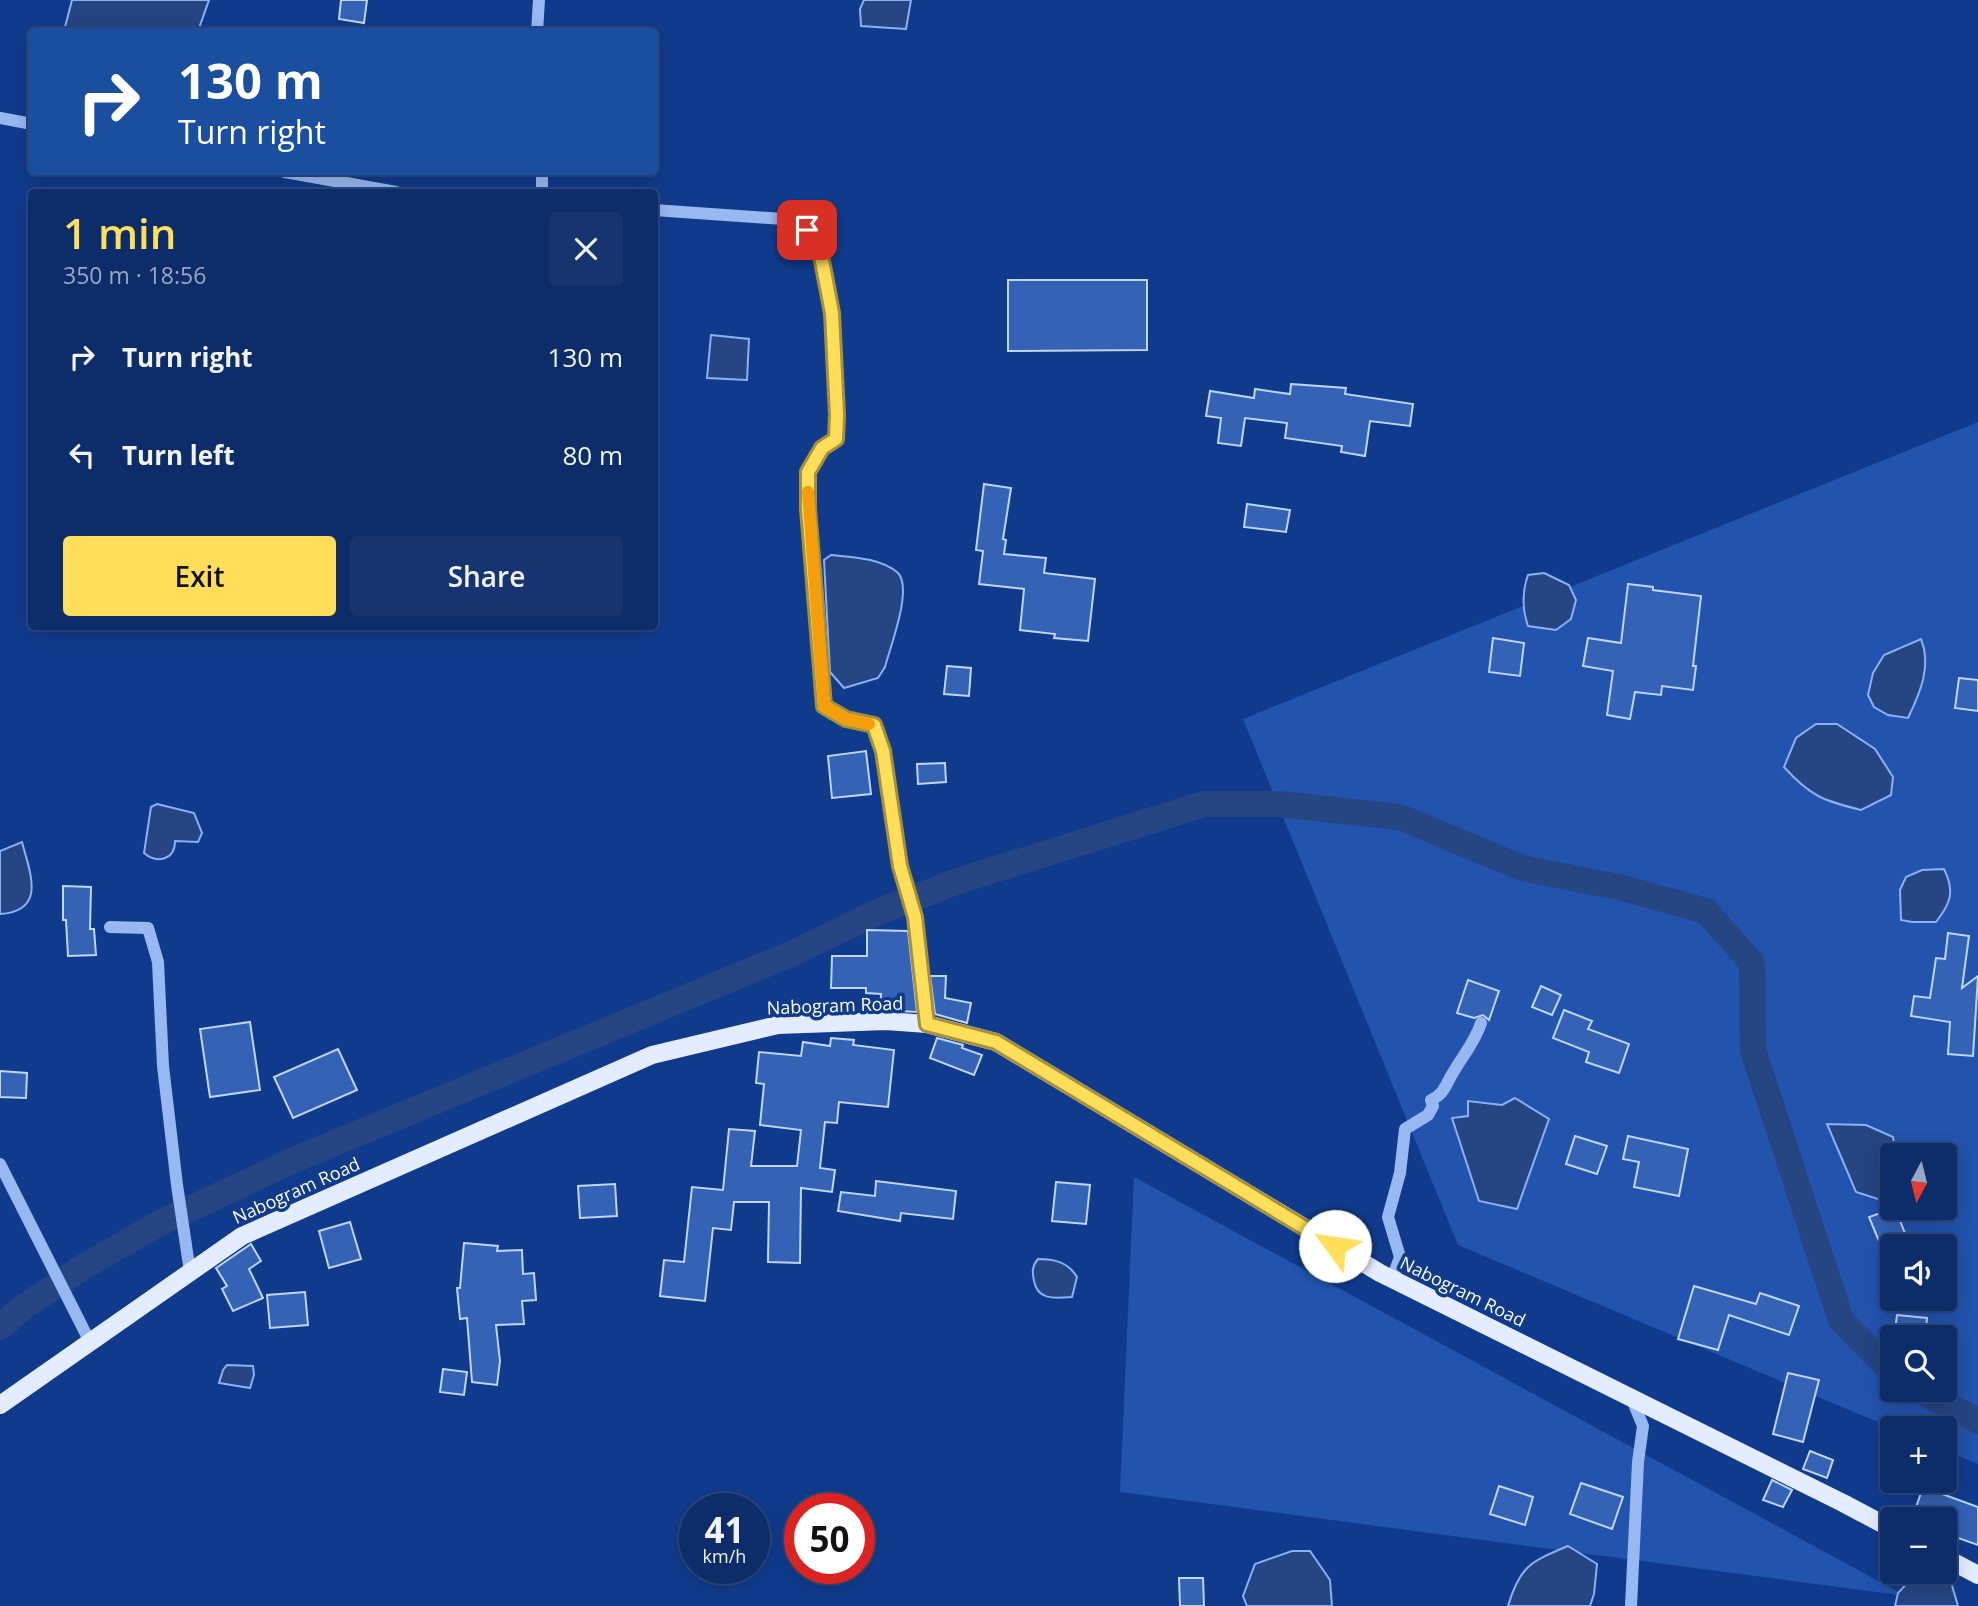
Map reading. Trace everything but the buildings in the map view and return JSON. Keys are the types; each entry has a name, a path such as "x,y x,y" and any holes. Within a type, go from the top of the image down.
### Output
{"main road":[{"name":"Nabogram Road","path":"0,1405 242,1236 652,1055 778,1025 886,1021 927,1024 996,1042 1392,1279 1880,1523"},
{"path":"1957,1564 1978,1575"}],"street":[{"path":"537,28 539,0"},
{"path":"0,118 28,123"},
{"path":"302,175 379,189"},
{"path":"658,210 797,220 818,240 832,313 837,415 836,439 822,448 808,472 808,509 824,706 846,719 874,725 883,751 900,866 915,917 927,1024"},
{"path":"110,927 148,928 158,962 163,1066 190,1272"},
{"path":"1392,1279 1400,1257 1388,1217 1400,1173 1405,1129 1428,1115 1433,1106 1431,1100 1439,1097 1447,1086 1454,1070 1469,1051 1481,1023"},
{"path":"0,1164 90,1342"},
{"path":"1631,1398 1643,1426 1637,1462 1631,1606"}],"shaded area":[{"path":"72,0 209,0 199,28 65,28"},
{"path":"864,0 911,0 906,29 861,26 860,9"},
{"path":"711,335 749,339 747,380 707,378"},
{"path":"1978,422 1978,1464 1957,1455 1957,1416 1880,1416 1880,1423 1458,1245 1243,719"},
{"path":"831,555 884,564 898,573 902,581 902,604 885,667 878,678 844,688 830,672 824,560"},
{"path":"1544,573 1569,585 1576,600 1571,619 1556,630 1528,626 1525,613 1523,600 1528,575"},
{"path":"1921,639 1925,669 1917,699 1908,718 1888,715 1874,707 1868,695 1873,673 1884,655"},
{"path":"1816,724 1837,724 1875,749 1893,777 1891,795 1861,810 1818,796 1793,777 1784,767 1796,738"},
{"path":"157,804 194,813 202,833 198,842 175,841 169,856 160,859 144,853 151,807"},
{"path":"22,842 31,878 30,898 24,906 15,911 0,914 0,851"},
{"path":"1944,869 1950,884 1950,897 1936,922 1901,920 1900,890 1906,877 1922,870"},
{"path":"1515,1098 1549,1119 1517,1209 1479,1201 1452,1118 1468,1116 1468,1101 1502,1105"},
{"path":"1827,1124 1866,1125 1893,1137 1894,1143 1880,1143 1880,1200 1856,1192"},
{"path":"1134,1177 1906,1596 1120,1492"},
{"path":"1038,1259 1060,1262 1073,1272 1077,1277 1072,1297 1048,1297 1039,1292 1033,1272"},
{"path":"227,1365 253,1366 254,1375 250,1388 219,1383"},
{"path":"1568,1546 1597,1564 1590,1606 1508,1606 1517,1582 1528,1567 1544,1556"},
{"path":"1292,1551 1310,1551 1330,1580 1332,1606 1247,1606 1243,1596 1255,1564"},
{"path":"1906,1584 1952,1584 1958,1606 1895,1606 1898,1593"}],"waterway":[{"path":"0,1327 25,1306 83,1267 158,1224 296,1159 791,954 880,911 961,880 1204,804 1279,804 1400,817 1522,868 1623,888 1706,911 1752,963 1753,1050 1841,1320 1880,1360"},
{"path":"1941,1402 1978,1421"}],"slow traffic":[{"path":"808,492 824,706 846,719 869,724"}],"route":[{"path":"807,230 818,240 832,313 837,415 836,439 822,448 808,472 808,509 824,706 846,719 874,725 883,751 900,866 915,917 927,1024 996,1042 1335,1246"}]}
